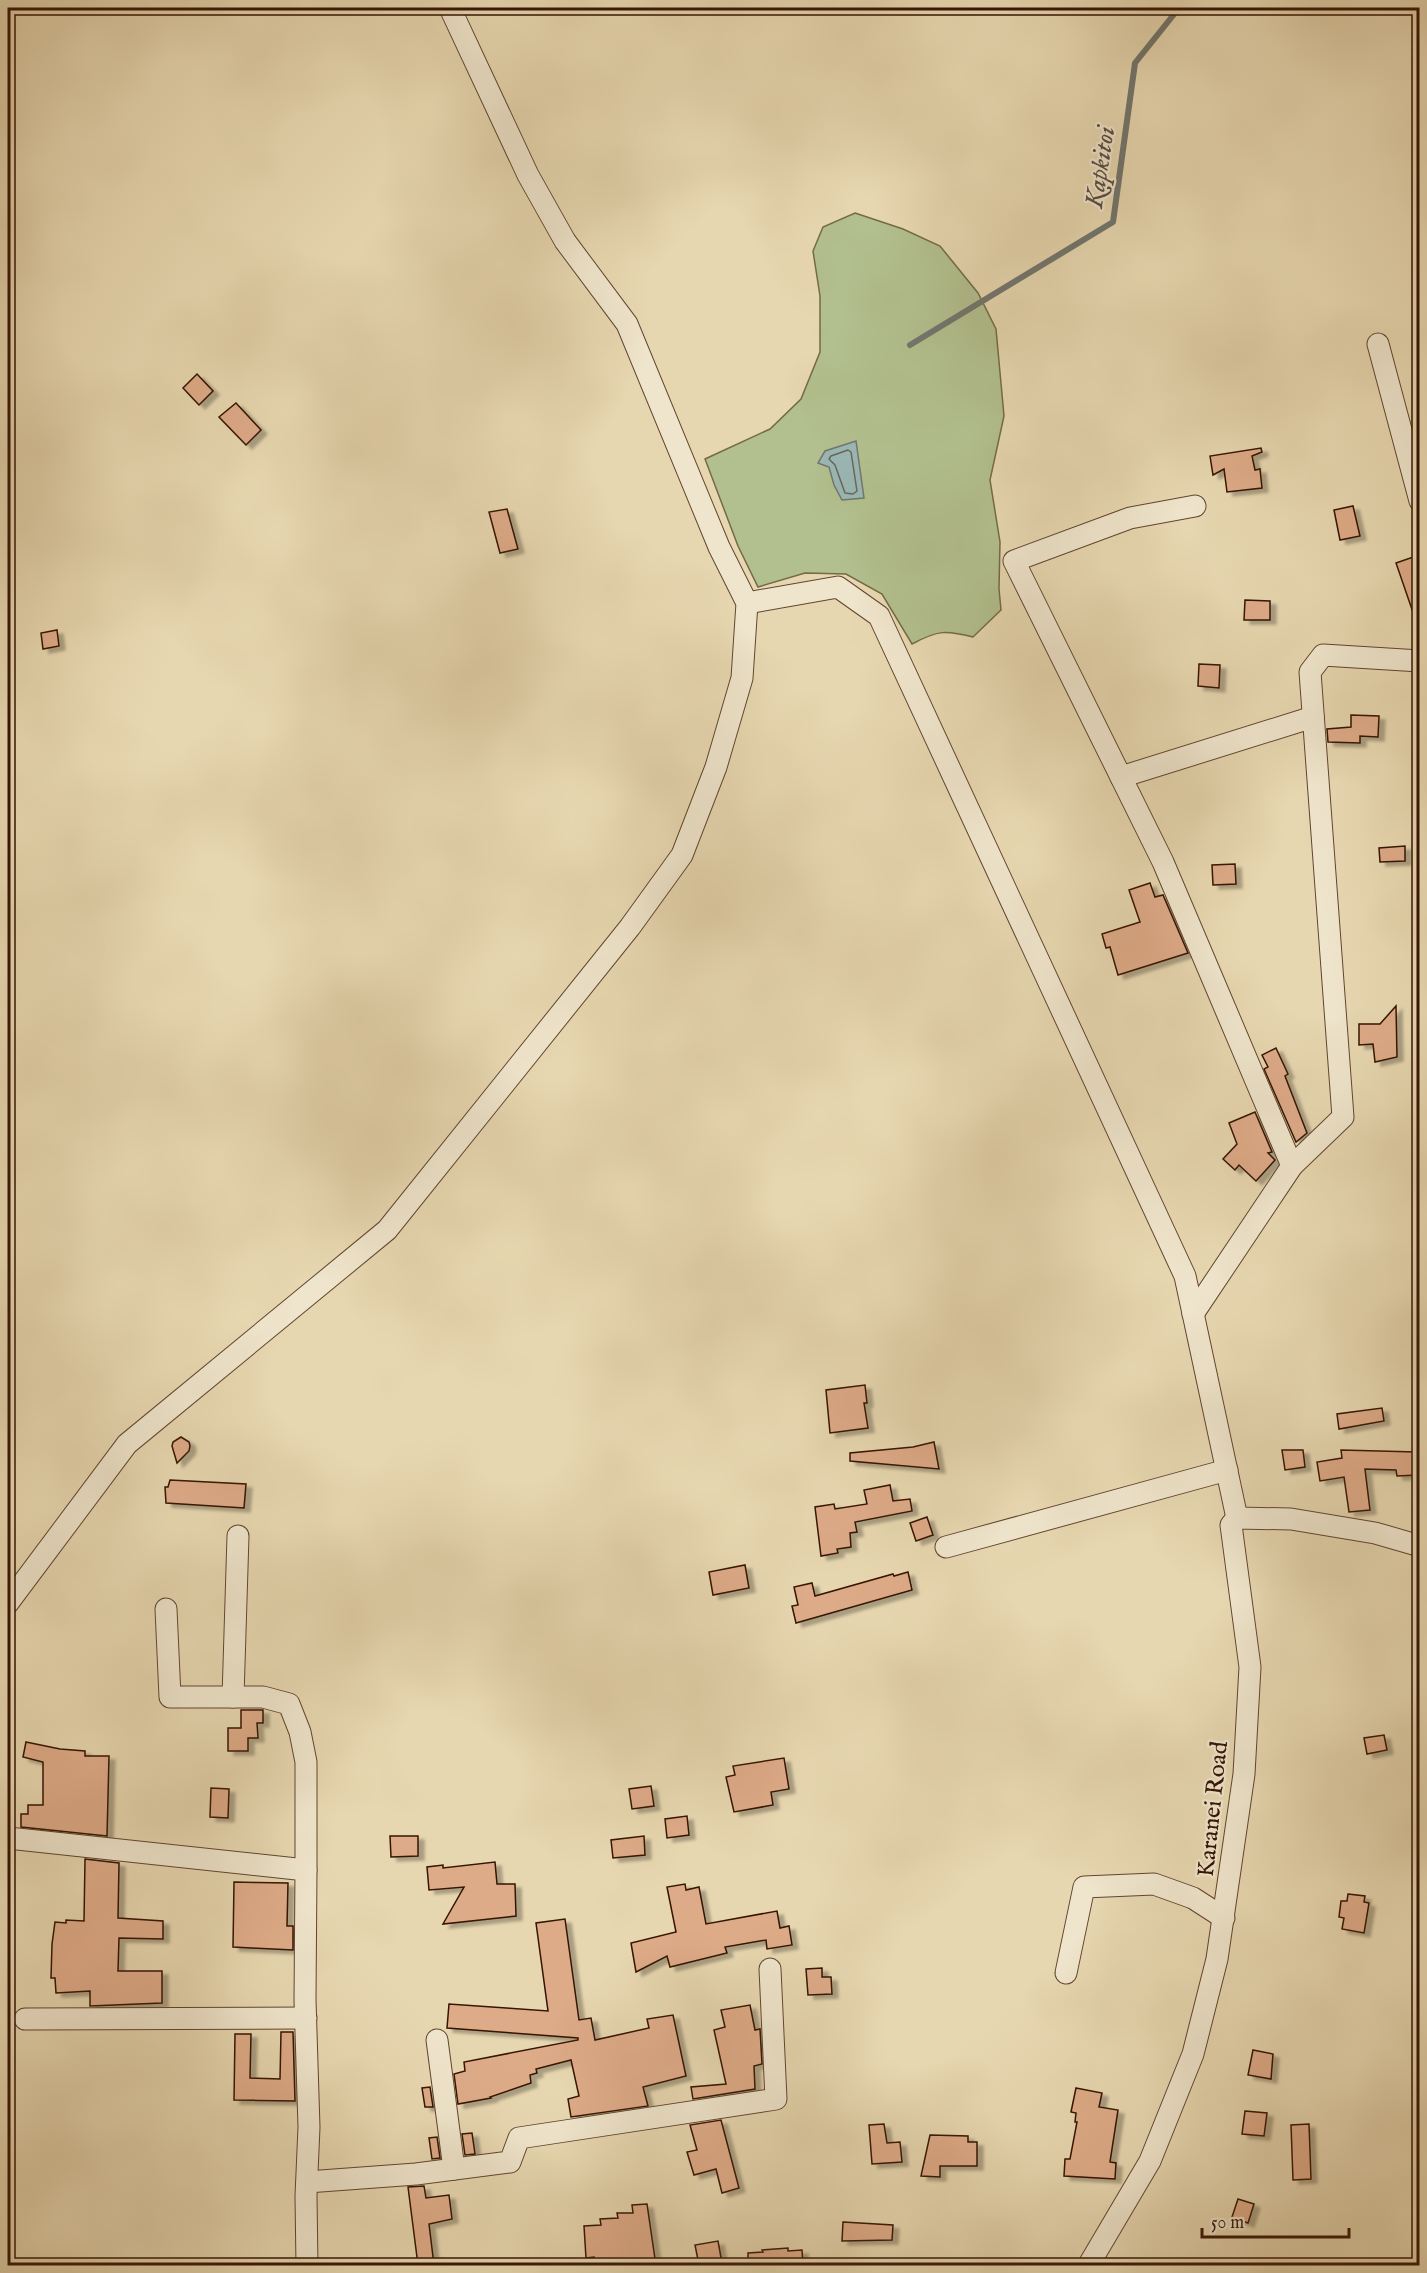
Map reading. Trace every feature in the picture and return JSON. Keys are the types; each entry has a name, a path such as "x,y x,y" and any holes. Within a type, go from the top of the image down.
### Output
{"street":[{"path":"8,1603 127,1444 387,1230 630,927 682,855 716,767 742,678 747,603 718,547 627,324 565,241 528,175 450,8"},
{"path":"1377,344 1419,501"},
{"path":"1195,506 1130,518 1014,561 1163,862 1292,1166"},
{"name":"Karanei Road","path":"747,603 838,587 879,616 1185,1276 1237,1518 1231,1525 1250,1667 1244,1774 1217,1959 1193,2054 1150,2161 1088,2265"},
{"path":"1193,1314 1292,1166 1343,1117 1310,672 1323,655 1419,661"},
{"path":"1121,777 1313,717"},
{"path":"946,1547 1227,1470"},
{"path":"1237,1518 1291,1519 1375,1533 1419,1546"},
{"path":"233,1697 238,1536"},
{"path":"166,1609 170,1697 263,1696 289,1704 300,1732 306,1762 306,2018 309,2127 307,2265"},
{"path":"8,1838 306,1870"},
{"path":"1066,1973 1084,1887 1154,1884 1193,1898 1224,1918"},
{"path":"307,2182 416,2174 510,2162 519,2138 776,2099 770,1969"},
{"path":"25,2019 306,2018"},
{"path":"437,2040 454,2169"}],"path":[{"path":"8,12 38,8"}],"green space":[{"path":"855,213 903,229 940,246 978,293 996,329 1004,416 990,480 1000,542 1001,610 973,637 942,633 912,644 882,594 846,574 805,573 758,587 738,546 705,459 770,429 801,399 820,352 820,296 813,251 823,227"}],"water":[{"path":"856,441 864,498 842,500 834,485 829,467 818,463 825,451"}],"building":[{"path":"197,374 213,391 199,405 183,388"},
{"path":"236,403 261,430 246,445 219,417"},
{"path":"1261,448 1262,452 1252,456 1255,470 1260,469 1262,488 1227,492 1224,469 1213,475 1210,456"},
{"path":"1353,506 1360,536 1340,540 1334,510"},
{"path":"507,509 518,549 500,553 489,512"},
{"path":"1419,555 1419,623 1417,624 1396,563"},
{"path":"1245,600 1270,601 1270,620 1244,620"},
{"path":"57,630 59,646 43,649 41,633"},
{"path":"1199,664 1220,665 1219,688 1198,686"},
{"path":"1351,715 1379,716 1378,737 1360,736 1360,743 1328,742 1327,729 1351,727"},
{"path":"1405,846 1405,861 1380,862 1379,848"},
{"path":"1235,864 1236,884 1213,885 1212,865"},
{"path":"1150,883 1155,897 1163,895 1188,953 1118,975 1110,947 1106,948 1102,934 1140,922 1129,890"},
{"path":"1396,1006 1397,1057 1375,1062 1373,1044 1359,1045 1359,1024 1380,1024"},
{"path":"1276,1048 1288,1074 1285,1076 1307,1133 1296,1142 1264,1069 1268,1067 1262,1055"},
{"path":"1255,1112 1272,1152 1268,1153 1275,1160 1256,1181 1239,1165 1235,1170 1223,1159 1237,1144 1229,1123"},
{"path":"865,1385 867,1403 864,1403 868,1428 830,1433 826,1390"},
{"path":"1382,1408 1384,1421 1339,1429 1337,1414"},
{"path":"181,1437 189,1442 190,1446 189,1451 177,1463 172,1446 173,1442"},
{"path":"934,1442 939,1469 850,1461 850,1453 913,1447"},
{"path":"1282,1450 1303,1450 1305,1467 1285,1470"},
{"path":"1341,1450 1416,1452 1417,1475 1397,1476 1396,1470 1365,1469 1370,1510 1349,1512 1344,1477 1320,1481 1317,1462 1342,1458"},
{"path":"170,1480 246,1484 244,1508 166,1503 165,1487 168,1487"},
{"path":"890,1485 893,1501 910,1499 912,1511 855,1522 857,1532 850,1533 851,1547 837,1549 838,1553 821,1556 815,1507 834,1504 835,1509 867,1504 864,1490"},
{"path":"927,1517 933,1535 916,1541 910,1523"},
{"path":"745,1565 749,1588 713,1595 709,1572"},
{"path":"908,1572 912,1590 796,1623 792,1606 798,1605 794,1587 812,1583 815,1596 893,1574 894,1576"},
{"path":"241,1710 263,1710 263,1723 257,1723 258,1738 248,1738 248,1751 228,1751 228,1728 241,1728"},
{"path":"1384,1735 1387,1750 1367,1754 1364,1738"},
{"path":"26,1742 85,1751 85,1756 109,1756 107,1836 21,1827 21,1814 28,1814 28,1805 43,1805 43,1762 23,1757"},
{"path":"784,1758 789,1789 771,1792 773,1805 734,1812 726,1777 735,1775 733,1766"},
{"path":"651,1786 654,1806 632,1809 629,1789"},
{"path":"211,1788 229,1789 228,1818 210,1817"},
{"path":"687,1816 689,1835 667,1838 665,1819"},
{"path":"390,1836 418,1836 418,1856 391,1857"},
{"path":"644,1836 645,1855 613,1858 611,1840"},
{"path":"85,1859 119,1863 118,1918 163,1921 163,1939 119,1938 118,1971 162,1971 162,2003 90,2006 90,1991 56,1993 55,1978 51,1978 55,1922 84,1921"},
{"path":"495,1862 497,1884 515,1884 516,1916 443,1924 464,1887 429,1890 427,1867 443,1865 443,1868"},
{"path":"234,1882 288,1883 287,1926 293,1926 293,1950 233,1947"},
{"path":"685,1884 686,1890 699,1887 706,1924 777,1911 780,1928 789,1926 792,1945 767,1949 766,1940 725,1947 727,1953 670,1967 667,1956 636,1972 631,1943 676,1932 667,1887"},
{"path":"1348,1894 1365,1896 1364,1902 1369,1903 1364,1933 1342,1929 1344,1918 1339,1917 1341,1901 1347,1901"},
{"path":"565,1919 579,2020 591,2018 595,2040 649,2028 647,2019 673,2015 686,2076 643,2087 648,2106 571,2117 568,2099 579,2096 571,2060 536,2069 537,2073 530,2075 531,2083 491,2098 458,2104 454,2074 465,2071 464,2062 578,2040 578,2038 447,2028 449,2004 548,2011 536,1923"},
{"path":"822,1968 822,1977 831,1977 832,1994 808,1995 806,1969"},
{"path":"750,2005 755,2030 760,2029 762,2064 754,2066 755,2089 693,2099 691,2087 726,2084 714,2030 725,2027 721,2010"},
{"path":"281,2032 293,2032 295,2101 234,2100 235,2034 251,2034 250,2078 280,2079"},
{"path":"1253,2050 1273,2054 1271,2079 1248,2075"},
{"path":"430,2087 433,2107 425,2107 422,2088"},
{"path":"1076,2088 1102,2093 1099,2107 1118,2110 1110,2162 1116,2163 1115,2179 1064,2176 1065,2159 1070,2159 1077,2122 1075,2122 1076,2113 1071,2112"},
{"path":"1245,2111 1267,2113 1264,2136 1242,2134"},
{"path":"721,2120 739,2188 722,2193 716,2169 694,2175 687,2152 697,2150 690,2125"},
{"path":"884,2124 887,2143 900,2142 902,2162 872,2164 869,2125"},
{"path":"1309,2124 1311,2179 1293,2180 1291,2125"},
{"path":"472,2133 475,2154 465,2155 462,2134"},
{"path":"930,2135 968,2136 968,2142 977,2142 977,2166 940,2166 940,2177 921,2176"},
{"path":"437,2137 440,2158 432,2159 429,2138"},
{"path":"424,2186 426,2198 449,2195 452,2219 429,2224 434,2265 418,2265 408,2187"},
{"path":"1238,2199 1254,2204 1248,2223 1232,2217"},
{"path":"647,2204 655,2259 619,2262 620,2265 595,2265 594,2257 586,2258 584,2226 601,2225 600,2219 618,2218 617,2213 633,2213 632,2205"},
{"path":"843,2222 893,2225 892,2240 842,2241"},
{"path":"718,2241 722,2263 699,2265 695,2245"},
{"path":"788,2248 788,2251 802,2250 803,2265 748,2265 748,2253"}],"waterway":[{"name":"Kapkitoi","path":"910,345 1113,222 1135,63 1179,8"}]}
